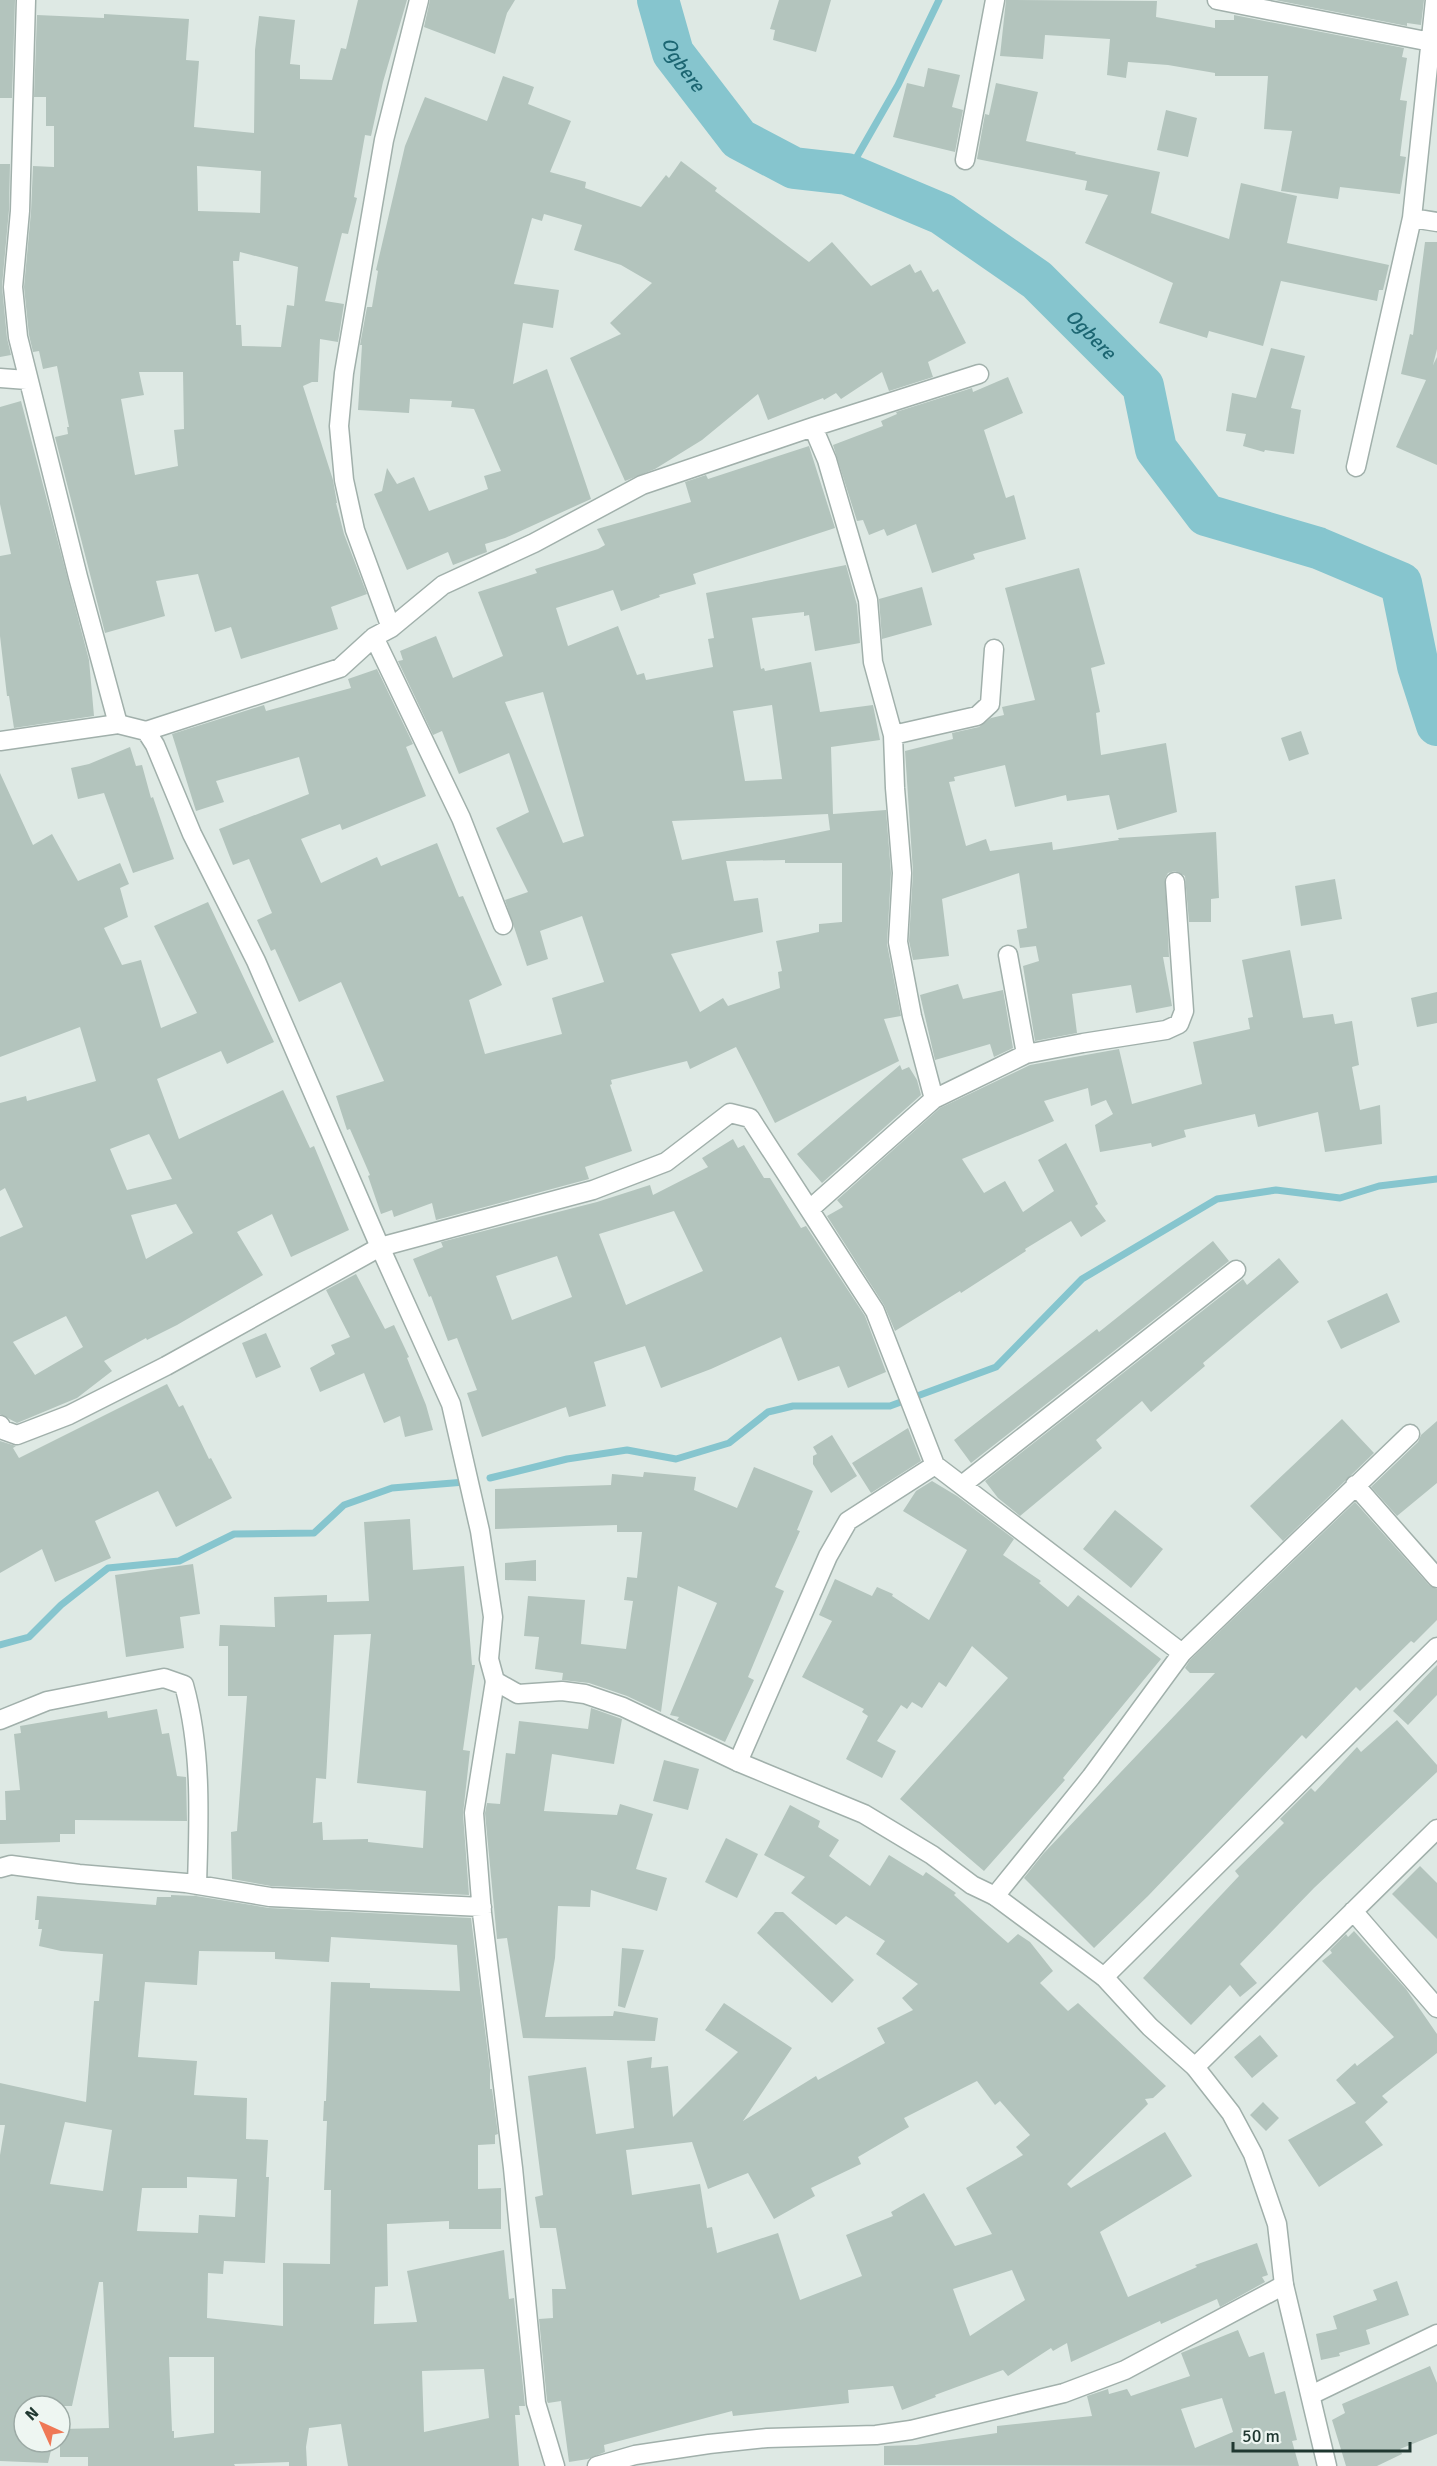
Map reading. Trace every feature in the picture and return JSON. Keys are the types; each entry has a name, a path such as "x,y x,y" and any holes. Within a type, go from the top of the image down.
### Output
{"street":[{"path":"26,0 20,211 13,287 18,337 27,380 118,724"},
{"path":"392,628 355,530 344,480 339,426 344,373 384,140 419,0"},
{"path":"965,160 995,0"},
{"path":"1216,0 1431,42"},
{"path":"1356,467 1412,218 1435,0"},
{"path":"1412,218 1437,222"},
{"path":"0,741 118,724 146,731 340,668 374,637 392,628 443,585 534,543 642,486 813,427 980,374"},
{"path":"0,378 27,380"},
{"path":"813,427 827,460 868,600 873,662 893,735 902,873 898,942 912,1016 934,1100"},
{"path":"374,637 461,818 504,925"},
{"path":"893,735 977,716 990,704 994,649"},
{"path":"146,731 155,746 192,834 256,961 380,1247 452,1404 483,1552 493,1617 489,1659 495,1681 474,1813 493,2014 513,2168 536,2403 555,2466"},
{"path":"810,1209 934,1100 1026,1054 1166,1030 1179,1024 1184,1011 1174,882"},
{"path":"1008,955 1026,1054"},
{"path":"0,1425 3,1430 17,1435 69,1415 166,1366 380,1247 593,1190 666,1162 730,1113 750,1118 875,1311 935,1465 1182,1653"},
{"path":"962,1485 1236,1270"},
{"path":"995,1896 1091,1777 1182,1653 1354,1485 1410,1434"},
{"path":"738,1762 828,1556 848,1521 935,1465"},
{"path":"1354,1485 1437,1578"},
{"path":"1104,1977 1437,1647"},
{"path":"0,1720 47,1701 164,1678 184,1685 193,1716 200,1812 197,1885"},
{"path":"495,1681 518,1694 562,1692 595,1697 623,1707 738,1762 864,1814 932,1855 972,1885 995,1896 1104,1977 1150,2027 1195,2067 1230,2113 1253,2154 1277,2224 1284,2285 1327,2466"},
{"path":"1195,2067 1437,1828"},
{"path":"0,1868 12,1865 197,1885 270,1897 482,1907"},
{"path":"1353,1911 1437,2007"},
{"path":"597,2466 635,2455 709,2444 899,2432 1042,2399 1125,2370 1284,2285"},
{"path":"1311,2395 1437,2334"}],"building":[{"path":"0,0 15,0 12,98 0,98"},
{"path":"358,0 407,0 383,82 371,136 365,135 354,197 357,198 348,234 342,233 325,301 344,304 338,342 320,339 318,382 303,386 333,480 344,534 367,594 331,607 338,629 241,659 231,627 215,632 198,574 156,581 165,616 105,633 55,437 68,434 67,427 69,427 57,366 43,369 39,351 33,352 29,335 24,287 33,166 54,167 54,126 46,126 46,97 34,97 37,15 104,18 104,14 189,19 186,60 199,61 194,127 254,133 255,50 259,16 295,20 290,64 300,65 300,79 332,80 341,48 346,49","holes":["197,166 261,171 260,213 198,211","240,252 298,267 294,306 287,305 281,347 242,346 241,325 236,325 233,261 239,261","139,372 183,372 184,429 174,430 178,466 135,475 121,399 144,395"]},
{"path":"430,0 515,0 507,13 495,54 424,27"},
{"path":"779,0 831,0 816,52 773,40 775,30 770,29"},
{"path":"1006,0 1157,1 1156,17 1215,28 1215,20 1234,20 1234,15 1404,48 1402,57 1407,58 1400,100 1407,101 1400,156 1406,157 1400,194 1340,187 1338,199 1281,191 1292,131 1264,129 1268,76 1215,76 1215,73 1168,65 1128,62 1126,78 1107,75 1110,39 1045,35 1043,59 1000,56"},
{"path":"1275,0 1424,0 1421,25 1407,23 1407,26"},
{"path":"928,68 960,75 952,107 963,110 955,152 893,137 907,83 924,87"},
{"path":"503,76 534,87 528,104 571,121 550,172 586,182 585,188 641,207 666,175 669,178 681,161 717,188 715,191 809,262 832,242 871,286 910,264 915,273 921,270 933,292 938,289 966,343 928,362 933,377 889,391 882,372 841,399 836,393 824,400 823,398 768,420 758,394 702,440 655,469 625,481 570,358 621,334 610,323 652,283 621,265 574,250 582,225 544,214 542,221 532,218 514,284 559,290 553,328 523,323 513,384 547,369 591,499 505,538 485,544 487,552 453,565 448,552 407,570 374,494 382,491 387,468 397,484 414,477 429,511 488,489 484,476 501,471 474,409 451,407 452,401 410,399 409,413 358,410 362,345 360,345 367,307 372,307 378,271 376,270 405,146 425,97 487,121"},
{"path":"996,83 1038,92 1026,141 1160,172 1151,213 1229,239 1241,183 1297,196 1287,243 1389,265 1383,290 1379,290 1377,301 1281,281 1263,346 1209,331 1207,338 1159,323 1173,283 1085,243 1108,195 1085,190 1087,181 977,159 985,114 989,115"},
{"path":"1166,110 1197,118 1188,157 1157,150"},
{"path":"0,164 10,164 9,210 2,286 11,355 0,357"},
{"path":"1425,242 1437,242 1437,349 1433,365 1437,357 1437,465 1396,447 1426,380 1401,374 1410,334 1413,335"},
{"path":"1271,348 1305,356 1291,408 1301,410 1294,454 1265,450 1264,452 1243,446 1246,434 1226,431 1232,393 1256,398"},
{"path":"1008,377 1023,413 984,430 1006,498 1014,495 1026,539 973,554 975,559 932,573 916,524 887,536 884,529 869,535 863,520 857,521 833,445 883,426 881,421 897,414 896,412 972,388 973,392"},
{"path":"21,401 89,660 94,716 14,728 9,696 7,696 0,636 0,556 11,554 0,504 0,407"},
{"path":"809,446 835,528 693,574 696,584 659,595 660,597 621,611 613,590 556,608 568,646 618,626 637,675 644,673 646,680 713,667 708,639 714,638 706,593 846,565 857,605 860,643 815,651 809,615 804,616 804,612 752,618 761,669 764,668 765,671 811,662 820,712 873,705 880,740 831,747 833,814 886,810 891,873 887,944 901,1016 884,1019 899,1061 775,1123 736,1047 690,1069 687,1061 611,1080 610,1085 632,1151 585,1167 589,1179 436,1220 432,1203 394,1217 392,1210 381,1214 368,1176 370,1175 350,1129 347,1130 336,1096 384,1081 341,982 299,1002 275,949 271,951 257,920 272,913 249,859 233,865 219,829 309,794 299,757 216,781 224,802 196,811 172,734 264,705 266,711 351,688 348,679 377,669 413,744 406,747 426,796 342,830 340,824 301,839 321,883 377,857 381,866 437,843 459,897 463,896 502,985 469,1000 485,1054 562,1034 552,998 604,982 582,916 540,931 548,959 527,966 505,900 528,892 496,828 529,812 509,753 459,774 442,731 433,735 398,661 403,660 400,651 436,636 453,678 503,656 478,592 537,573 535,569 598,549 605,545 597,529 691,502 685,482 706,475 708,479","holes":["543,692 584,836 563,843 505,702","772,705 782,779 745,781 733,711","828,814 830,830 682,860 672,821","785,860 785,863 842,863 842,922 819,924 819,932 776,941 782,971 778,972 780,988 728,1006 723,998 700,1012 671,954 763,932 758,898 734,901 726,861"]},
{"path":"1079,568 1105,664 1091,668 1100,712 1096,713 1101,755 1166,743 1177,812 1117,830 1109,795 1067,801 1066,795 1015,807 1005,765 954,777 955,781 949,782 966,846 986,839 990,851 1052,842 1053,850 1119,840 1118,838 1216,832 1219,898 1211,899 1211,922 1189,922 1185,876 1175,871 1168,873 1165,878 1169,957 1163,957 1172,1006 1136,1013 1131,985 1072,994 1077,1033 1035,1041 1023,966 1039,961 1036,946 1020,948 1017,930 1027,928 1019,873 942,899 949,956 913,960 909,941 913,872 905,751 953,739 952,733 979,727 991,718 1004,715 1002,707 1035,700 1005,588"},
{"path":"922,587 932,625 882,639 879,599"},
{"path":"1301,731 1309,754 1289,761 1281,738"},
{"path":"130,747 136,766 142,765 151,798 153,797 174,859 133,873 104,793 78,799 71,768 89,764"},
{"path":"0,773 33,845 52,834 78,881 120,863 129,884 120,888 128,917 104,928 122,965 141,960 161,1028 197,1013 154,926 208,902 274,1042 227,1064 221,1051 157,1079 179,1139 283,1090 310,1148 314,1146 349,1230 291,1257 272,1214 237,1232 263,1275 177,1325 147,1340 146,1338 104,1361 112,1371 77,1398 17,1423 0,1414 0,1237 23,1227 5,1188 0,1191 0,1103 26,1096 27,1101 96,1081 80,1027 0,1057","holes":["149,1134 172,1179 127,1190 110,1149","176,1204 193,1233 146,1259 131,1215","66,1316 83,1347 35,1375 13,1342"]},
{"path":"1335,879 1342,919 1301,926 1295,886"},
{"path":"1290,950 1303,1018 1333,1014 1335,1024 1352,1021 1359,1065 1352,1067 1360,1110 1380,1105 1382,1144 1325,1152 1318,1112 1258,1127 1255,1114 1184,1130 1186,1137 1152,1147 1151,1143 1100,1152 1095,1125 1113,1114 1106,1100 1091,1106 1088,1088 1044,1101 1054,1121 962,1159 984,1193 1005,1181 1023,1212 1054,1191 1038,1160 1066,1143 1098,1204 1095,1206 1106,1221 1081,1237 1071,1221 961,1293 960,1291 895,1331 884,1305 827,1216 843,1207 837,1200 940,1108 1030,1065 1119,1049 1132,1104 1202,1084 1193,1042 1250,1029 1248,1018 1253,1017 1242,960"},
{"path":"958,984 963,999 1003,990 1013,1048 994,1057 990,1044 935,1060 920,995"},
{"path":"1437,992 1437,1023 1417,1027 1411,998"},
{"path":"900,1065 902,1070 909,1067 917,1080 921,1095 822,1183 797,1154"},
{"path":"733,1139 738,1148 744,1145 764,1178 770,1178 801,1228 806,1226 865,1316 886,1372 848,1388 839,1366 798,1381 781,1337 711,1369 661,1388 645,1346 594,1362 606,1406 569,1417 566,1407 482,1437 467,1393 477,1390 457,1338 448,1341 431,1296 429,1297 413,1259 443,1247 441,1242 597,1202 650,1185 653,1195 708,1167 702,1158","holes":["674,1211 703,1271 626,1305 599,1234","557,1256 572,1297 512,1320 496,1276"]},
{"path":"1213,1241 1229,1261 971,1463 954,1440 1097,1329 1099,1332"},
{"path":"1279,1258 1299,1282 1203,1363 1205,1366 1151,1412 1142,1401 1096,1440 1102,1448 1020,1516 998,1498 985,1481 1243,1279 1247,1285"},
{"path":"356,1274 385,1329 394,1325 409,1357 407,1358 426,1405 433,1430 405,1437 400,1416 384,1423 364,1373 320,1392 310,1368 335,1354 331,1345 350,1337 326,1290"},
{"path":"1387,1293 1400,1322 1341,1349 1327,1321"},
{"path":"266,1333 281,1367 256,1378 242,1343"},
{"path":"167,1384 179,1407 183,1405 209,1459 211,1458 232,1498 176,1527 158,1491 95,1521 111,1558 55,1582 42,1549 0,1573 0,1441 16,1446 13,1448 19,1458"},
{"path":"1342,1419 1374,1453 1283,1541 1250,1506"},
{"path":"1437,1421 1437,1483 1397,1516 1371,1487"},
{"path":"908,1428 921,1461 871,1493 852,1463"},
{"path":"832,1435 857,1476 831,1493 813,1464 813,1456 817,1454 813,1447"},
{"path":"754,1467 813,1491 797,1530 800,1531 775,1587 784,1591 748,1677 754,1680 725,1742 677,1720 679,1717 670,1715 717,1603 678,1586 661,1712 627,1696 589,1683 562,1680 563,1673 535,1669 539,1637 524,1636 528,1596 585,1600 581,1644 626,1649 633,1601 624,1600 627,1577 637,1578 642,1532 617,1532 617,1525 495,1529 495,1489 611,1485 612,1474 643,1477 644,1472 696,1477 694,1490 737,1508"},
{"path":"932,1481 957,1496 1014,1539 1003,1555 1041,1581 1039,1583 1068,1607 1078,1595 1161,1659 1063,1778 1065,1780 984,1871 900,1799 1008,1678 972,1646 946,1687 939,1682 922,1708 912,1702 907,1709 901,1705 877,1741 896,1751 882,1778 846,1759 868,1716 862,1712 864,1709 802,1677 832,1621 819,1615 835,1579 872,1596 877,1587 893,1594 892,1596 929,1620 967,1550 903,1511 916,1491"},
{"path":"1355,1502 1429,1585 1437,1589 1437,1620 1414,1643 1411,1641 1360,1691 1356,1687 1306,1739 1302,1735 1148,1896 1094,1948 1024,1878 1043,1854 1215,1673 1190,1673 1185,1668 1190,1660"},
{"path":"1115,1510 1163,1549 1131,1588 1083,1549"},
{"path":"410,1519 413,1570 464,1566 472,1665 475,1665 463,1750 470,1751 463,1814 469,1895 271,1886 232,1879 231,1832 237,1831 247,1696 228,1696 228,1646 219,1646 220,1625 275,1627 274,1597 327,1595 327,1602 369,1601 364,1522","holes":["371,1634 357,1783 426,1791 423,1848 368,1842 368,1839 323,1840 322,1822 313,1823 316,1778 326,1779 334,1635"]},
{"path":"536,1560 536,1581 505,1580 505,1563"},
{"path":"193,1564 200,1614 180,1617 184,1648 126,1657 115,1575"},
{"path":"1437,1665 1437,1695 1408,1725 1393,1711"},
{"path":"591,1708 622,1719 614,1764 552,1754 544,1811 617,1815 620,1804 653,1814 636,1869 667,1878 657,1911 591,1890 590,1907 558,1906 555,1958 545,2017 613,2016 614,2011 658,2018 655,2041 523,2038 507,1938 497,1939 485,1813 487,1803 500,1804 506,1753 515,1754 519,1721 588,1729"},
{"path":"157,1709 162,1734 169,1733 177,1776 186,1777 187,1821 75,1820 75,1834 60,1834 60,1842 0,1844 0,1820 6,1820 5,1791 20,1790 14,1734 21,1733 20,1726 107,1711 108,1718"},
{"path":"1397,1720 1437,1765 1437,1772 1314,1888 1240,1964 1257,1983 1240,1997 1230,1985 1191,2025 1143,1978 1239,1876 1235,1871 1284,1823 1280,1819 1311,1788 1315,1792 1357,1747 1361,1752"},
{"path":"664,1760 699,1769 688,1810 653,1801"},
{"path":"790,1805 820,1821 818,1827 839,1840 829,1856 870,1886 889,1855 923,1876 926,1872 956,1893 954,1895 1008,1943 1018,1934 1030,1942 1053,1971 1040,1983 1068,2011 1078,2003 1166,2086 1153,2098 1145,2099 1148,2104 1067,2184 1071,2188 1165,2132 1192,2176 1100,2232 1128,2297 1197,2267 1195,2265 1257,2243 1268,2275 1262,2277 1265,2282 1220,2307 1217,2299 1161,2324 1160,2321 1071,2362 1067,2343 1053,2351 1051,2348 1008,2376 1003,2370 902,2410 893,2386 848,2390 849,2403 733,2416 732,2411 604,2445 605,2452 588,2459 569,2462 561,2401 548,2403 547,2401 539,2319 553,2318 552,2289 566,2289 556,2228 540,2228 535,2197 543,2195 528,2076 586,2067 596,2134 634,2128 627,2061 652,2057 651,2068 668,2066 673,2117 738,2052 705,2030 724,2003 792,2048 743,2121 816,2076 818,2080 885,2043 877,2028 913,2010 902,1998 918,1984 876,1954 885,1941 846,1916 836,1925 791,1893 805,1877 764,1855","holes":["977,2081 995,2105 1000,2101 1030,2135 1016,2147 1023,2155 966,2188 992,2234 955,2246 924,2193 891,2212 893,2216 846,2235 862,2276 800,2300 778,2233 717,2253 712,2227 707,2228 700,2184 632,2195 626,2150 692,2142 708,2189 748,2173 774,2219 815,2196 811,2188 861,2164 858,2157 909,2127 904,2118","1012,2270 1025,2300 970,2336 953,2289"]},
{"path":"726,1838 758,1854 737,1898 705,1882"},
{"path":"1420,1866 1437,1883 1437,1939 1392,1894"},
{"path":"37,1896 156,1905 157,1897 196,1896 269,1908 471,1918 490,2070 490,2089 492,2089 498,2134 495,2135 495,2144 478,2145 478,2189 501,2188 501,2229 449,2229 449,2221 387,2224 388,2286 375,2287 374,2324 417,2322 407,2271 504,2250 509,2299 514,2298 525,2406 519,2406 520,2415 515,2415 519,2466 348,2466 341,2424 309,2428 306,2447 307,2466 289,2466 289,2462 234,2464 235,2466 88,2466 88,2457 60,2457 60,2454 72,2454 72,2429 109,2428 103,2282 99,2282 72,2406 72,2394 12,2394 12,2454 50,2454 48,2463 0,2461 0,2155 5,2125 0,2125 0,2083 86,2102 94,2001 99,2001 103,1954 61,1951 39,1946 42,1929 38,1929 39,1920 35,1920","holes":["331,1937 457,1945 460,1991 370,1988 370,1983 331,1982 326,2101 324,2101 323,2121 327,2121 324,2190 331,2190 330,2264 283,2263 283,2326 207,2318 208,2273 223,2274 224,2261 265,2263 269,2177 266,2177 268,2140 246,2139 247,2098 194,2095 197,2061 138,2057 145,1982 197,1985 199,1951 275,1952 275,1959 329,1962","65,2122 112,2130 103,2191 50,2184","187,2177 237,2179 235,2217 199,2215 198,2233 137,2231 142,2188 187,2188","169,2357 214,2357 214,2433 174,2438 174,2431 172,2431","484,2369 489,2418 424,2432 422,2371"]},
{"path":"775,1912 783,1912 854,1980 832,2003 757,1933"},
{"path":"1354,1931 1406,1989 1437,2034 1437,2053 1382,2096 1388,2102 1365,2122 1383,2145 1319,2187 1288,2140 1356,2103 1336,2080 1355,2063 1357,2066 1394,2037 1322,1961 1332,1953 1330,1950 1346,1934 1348,1937"},
{"path":"622,1948 644,1950 625,2008 618,2006"},
{"path":"1260,2035 1278,2056 1252,2078 1234,2057"},
{"path":"1263,2102 1279,2118 1266,2131 1250,2115"},
{"path":"1397,2281 1409,2315 1366,2330 1370,2344 1339,2353 1340,2356 1321,2360 1316,2334 1337,2329 1333,2316 1377,2300 1373,2290"},
{"path":"1238,2330 1249,2357 1264,2352 1275,2394 1285,2391 1297,2440 1292,2441 1299,2466 884,2465 884,2446 916,2445 997,2433 997,2426 1092,2416 1087,2396 1108,2389 1109,2394 1127,2389 1131,2396 1190,2376 1181,2353","holes":["1222,2398 1233,2432 1195,2448 1181,2409"]},
{"path":"1430,2366 1437,2383 1437,2434 1400,2449 1402,2454 1377,2466 1346,2466 1332,2420 1345,2413 1342,2404"}],"waterway":[{"name":"Ogbere","path":"658,0 673,53 739,139 794,168 847,174 942,214 1037,280 1143,386 1156,449 1206,515 1318,548 1401,583 1418,666 1437,725"},
{"path":"847,174 898,85 939,0"},
{"path":"490,1478 567,1459 627,1450 676,1459 729,1443 768,1412 793,1406 890,1406 996,1367 1082,1279 1217,1199 1276,1190 1340,1198 1379,1186 1437,1179"},
{"path":"0,1645 29,1637 61,1605 108,1568 179,1561 234,1534 314,1533 344,1505 392,1488 465,1482"}]}
